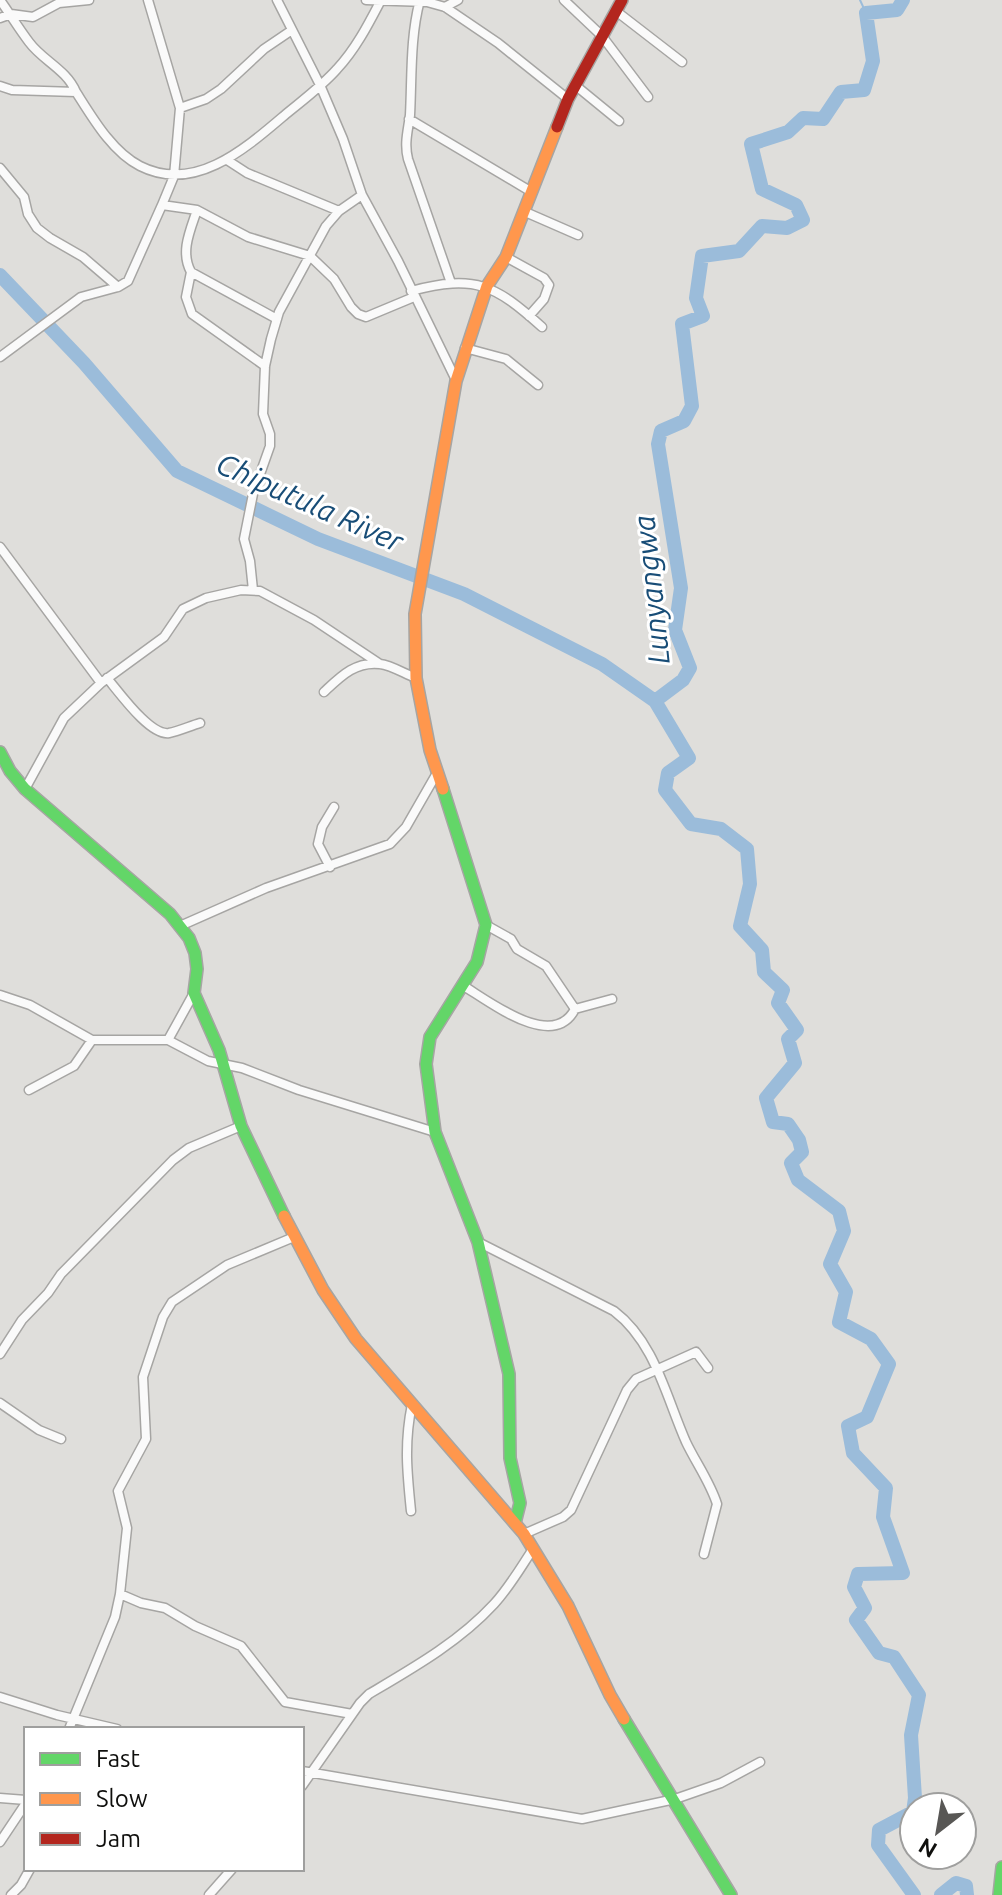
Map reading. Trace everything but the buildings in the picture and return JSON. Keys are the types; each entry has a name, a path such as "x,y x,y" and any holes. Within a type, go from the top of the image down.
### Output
{"main road":[{"path":"515,1523 520,1503 510,1458 511,1391 478,1242 435,1132 427,1051 435,1028 480,953 486,925 425,729 416,678 415,614 456,381 465,348 487,286 506,257 568,99 619,6"},
{"path":"0,752 25,789 180,926 189,938 197,969 194,993 224,1064 241,1126 294,1237 339,1316 524,1534 568,1606 610,1695 731,1895"},
{"path":"999,1895 1002,1867"}],"street":[{"path":"0,0 28,41 72,82 123,156 141,167 174,176 203,170 241,152 320,85 349,53 380,2"},
{"path":"0,18 11,14 33,17 59,3 89,0"},
{"path":"0,356 81,297 118,287 128,281 162,205 174,176 180,108 148,0"},
{"path":"277,0 320,85 362,195 384,233 456,381"},
{"path":"366,0 420,1 445,7 498,43 568,99"},
{"path":"445,7 458,0"},
{"path":"564,0 602,36 648,97"},
{"path":"420,1 405,145 451,283"},
{"path":"619,6 682,62"},
{"path":"180,108 206,99 221,89 255,56 292,30"},
{"path":"575,85 619,121"},
{"path":"0,86 12,90 76,92"},
{"path":"409,119 530,191"},
{"path":"227,160 247,173 339,211"},
{"path":"0,168 24,197 28,214 37,228 83,257 118,287"},
{"path":"253,590 244,539 253,494 270,446 270,434 263,414 265,366 277,319 326,226 339,211 362,195"},
{"path":"162,205 197,210 248,237 310,256 334,279 344,298 358,314 366,317 413,294 451,283 487,286 507,297 542,327"},
{"path":"197,210 185,245 187,267 277,319"},
{"path":"523,211 578,235"},
{"path":"506,257 544,278 549,285 544,299 529,316"},
{"path":"191,272 186,297 192,314 265,366"},
{"path":"465,348 506,359 538,385"},
{"path":"0,547 104,680 138,715 157,731 166,734 200,723"},
{"path":"25,789 64,718 104,680 164,637 183,609 206,598 253,590 304,614 380,664 416,678"},
{"path":"324,692 351,668 380,664"},
{"path":"180,926 266,888 390,844 406,827 437,773"},
{"path":"330,867 318,844 322,827 334,807"},
{"path":"486,925 511,939 517,949 546,966 575,1009"},
{"path":"462,985 525,1021 544,1028 561,1025 575,1009 612,999"},
{"path":"168,1040 194,993"},
{"path":"0,1006 4,996 30,1005 92,1040 168,1040 208,1061 435,1132"},
{"path":"29,1090 74,1066 92,1040"},
{"path":"0,1354 22,1320 61,1274 173,1160 189,1148 241,1126"},
{"path":"70,1727 115,1617 127,1528 118,1491 146,1439 143,1377 163,1317 172,1302 212,1274 253,1252 294,1237"},
{"path":"478,1242 614,1311 637,1334 657,1369 687,1443 717,1504 704,1554"},
{"path":"524,1534 563,1517 571,1510 630,1384 696,1352 708,1368"},
{"path":"0,1403 39,1430 61,1439"},
{"path":"411,1511 405,1434 412,1404"},
{"path":"304,1783 369,1694 444,1648 476,1622 495,1604 533,1549"},
{"path":"120,1594 165,1608 195,1626 241,1646 285,1702 352,1714"},
{"path":"0,1697 108,1727"},
{"path":"304,1771 582,1819 675,1799 721,1783 760,1762"},
{"path":"0,1798 24,1801"},
{"path":"0,1842 24,1804"},
{"path":"11,1895 29,1871"},
{"path":"209,1895 230,1871"}],"waterway":[{"path":"860,0 866,13"},
{"name":"Lunyangwa","path":"903,0 897,10 866,13 873,61 864,90 841,92 823,119 803,118 788,132 751,144 762,189 796,205 803,220 787,228 762,226 739,251 702,256 696,298 703,316 682,324 692,406 684,421 661,431 658,444 681,588 675,630 690,668 683,680 655,701 689,758 668,773 665,790 691,824 721,829 747,849 750,884 740,926 762,950 764,972 783,990 778,1003 797,1030 788,1039 795,1063 766,1098 773,1122 788,1124 799,1140 802,1152 791,1163 798,1180 839,1211 844,1231 830,1264 846,1292 839,1322 871,1339 889,1364 867,1417 848,1426 853,1453 886,1488 883,1517 903,1573 858,1574 854,1587 865,1608 856,1620 879,1653 894,1657 919,1695 911,1735 913,1812 879,1830 878,1845 914,1895"},
{"name":"Chiputula River","path":"0,275 84,363 177,471 318,539 464,594 602,664 655,701"},
{"name":"Lunyangwa","path":"941,1895 956,1883 966,1886 967,1895"}],"traffic: fast":[{"path":"0,752 25,789 170,914 189,938 197,969 194,993 219,1050 241,1126 284,1216"},
{"path":"443,789 486,925 477,962 430,1037 426,1064 435,1132 478,1242 509,1374 510,1458 520,1503 515,1523"},
{"path":"624,1719 731,1895"},
{"path":"999,1895 1002,1867"}],"traffic: slow":[{"path":"443,789 430,750 416,678 415,614 456,381 487,286 506,257 557,127"},
{"path":"284,1216 323,1290 356,1339 524,1534 568,1606 624,1719"}],"traffic: jam":[{"path":"557,127 568,99 622,0"}]}
